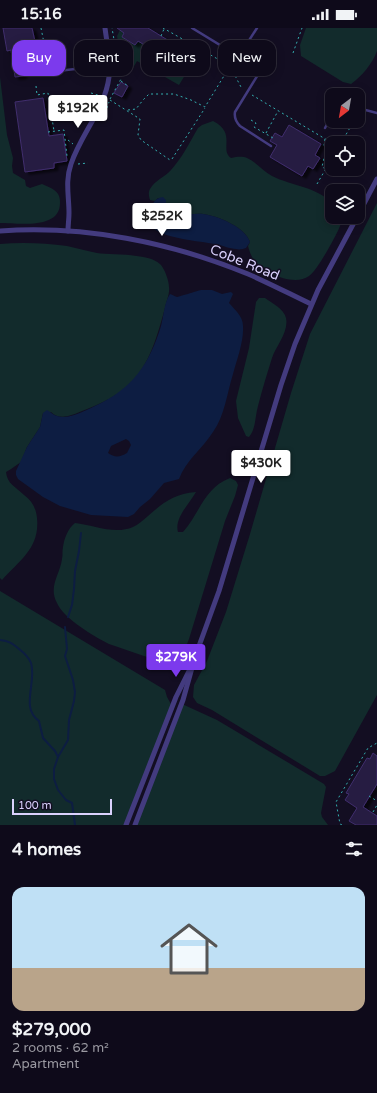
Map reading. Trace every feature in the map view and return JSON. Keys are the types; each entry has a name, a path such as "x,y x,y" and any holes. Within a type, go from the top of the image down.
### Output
{"street":[{"path":"105,28 107,40"},
{"path":"68,231 69,213 67,188 69,170 77,150 104,98 108,86 109,76"},
{"path":"365,201 377,179"},
{"path":"135,825 180,709 195,657 219,591 283,378 295,344 311,304 353,224"},
{"name":"Cobe Road","path":"0,231 68,231 102,235 157,245 191,254 249,274 311,304"},
{"path":"126,825 172,706 195,657"}],"lane":[{"path":"192,28 218,44"},
{"path":"248,40 256,28"},
{"path":"257,76 234,116 240,126 271,146"},
{"path":"365,110 377,113"},
{"path":"172,706 180,709"}],"path":[{"path":"41,28 43,40"},
{"path":"107,108 120,81 120,61 117,57 112,28"},
{"path":"161,36 164,28 218,59"},
{"path":"293,53 302,28"},
{"path":"44,50 39,61 37,63 33,62 30,53 44,50"},
{"path":"110,100 140,119 138,135 141,140 170,160 224,76"},
{"path":"235,76 242,89"},
{"path":"120,81 128,86"},
{"path":"36,86 37,95 48,93 54,131"},
{"path":"92,94 100,96"},
{"path":"128,110 136,109 142,100 149,94 174,94 205,107"},
{"path":"252,94 325,138"},
{"path":"265,133 279,111"},
{"path":"251,120 256,123 254,127 273,138"},
{"path":"48,132 64,130 68,160"},
{"path":"68,140 74,145"},
{"path":"325,141 325,154 322,167 325,168"},
{"path":"75,164 88,162"},
{"path":"317,184 325,171"},
{"path":"342,825 340,824 336,802 368,748 377,744"},
{"path":"369,796 377,801"},
{"path":"373,812 377,805"}],"green space":[{"path":"306,28 377,28 377,51 370,65 359,78 351,84 343,82 301,56 300,45"},
{"path":"120,30 124,33 122,37 127,40 118,40 117,36"},
{"path":"138,41 141,42 141,63 137,61 133,68 133,44 135,45"},
{"path":"163,76 185,76 179,85"},
{"path":"0,77 7,135 13,158 13,173 25,180 26,186 30,188 42,184 55,190 60,199 58,212 53,218 46,221 27,224 0,223"},
{"path":"213,121 220,126 226,136 226,151 231,158 247,158 272,176 312,190 325,197 325,224 341,224 331,245 317,267 309,276 303,279 295,280 272,274 254,260 248,246 250,242 243,232 237,227 209,215 199,214 177,216 169,214 166,207 166,201 158,198 155,201 150,200 150,189 175,165 186,150 198,128"},
{"path":"377,203 377,695 335,771 325,776 320,776 212,710 197,703 193,697 194,685 207,661 226,612 310,334"},
{"path":"0,244 50,244 67,246 97,253 131,255 149,258 161,265 168,279 169,285 168,295 157,336 145,364 134,380 123,390 110,398 74,414 62,417 51,412 43,413 40,427 27,447 21,462 6,472 8,480 27,497 35,508 37,528 32,546 22,560 2,580 0,578"},
{"path":"259,298 265,298 283,312 286,318 286,328 272,358 254,426 249,437 246,436 238,418 236,401 249,348 256,302"},
{"path":"230,478 236,481 238,485 235,496 225,521 189,639 179,658 169,661 160,660 109,644 72,621 60,609 55,597 54,586 61,565 65,537 75,523 111,530 126,529 137,525 159,507 175,497 196,492 178,521 178,532 183,532 208,494 221,482"},
{"path":"0,591 165,690 172,706 126,825 0,825"},
{"path":"182,704 217,720 324,784 326,787 321,813 328,825 135,825"}],"water":[{"path":"163,197 166,200 166,207 169,214 177,216 203,214 216,217 237,227 243,232 250,242 246,248 237,249 192,241 159,232 151,226 149,216 154,202 158,198"},
{"path":"201,290 212,290 222,294 231,292 233,294 229,303 242,319 243,332 240,350 225,404 217,425 209,438 190,460 179,479 164,483 150,499 134,514 128,517 91,515 60,506 43,497 18,479 16,471 27,447 40,427 43,413 47,410 57,416 71,416 95,406 119,392 129,384 145,364 151,353 161,326 165,305 170,294 177,297","holes":["126,439 131,445 127,453 118,456 113,456 108,453 111,446"]}],"building":[{"path":"3,28 32,28 35,40 12,40 12,57 11,50 7,51"},
{"path":"117,28 148,28 168,40 141,40 141,43 138,41 135,45 133,44 133,40 127,40 122,37 124,33"},
{"path":"121,82 128,86 122,97 114,93"},
{"path":"43,98 49,136 63,134 67,161 54,163 54,168 25,172 15,102"},
{"path":"289,125 321,144 315,155 320,158 313,169 308,166 302,176 270,157 277,145 270,141 275,133 282,137"},
{"path":"373,753 377,756 377,784 363,807 377,816 377,825 356,825 349,821 357,808 345,800 349,794 346,793 367,758 370,759"}],"waterway":[{"path":"68,617 72,605 75,571 81,533"},
{"path":"65,627 67,649 65,656 73,680 75,692 69,720 68,740 58,757 54,769 54,779 58,790 66,800 72,803 75,825"},
{"path":"0,640 14,645 24,653 31,663 32,678 30,702 33,716 39,721 43,738 55,751 58,757"}]}
